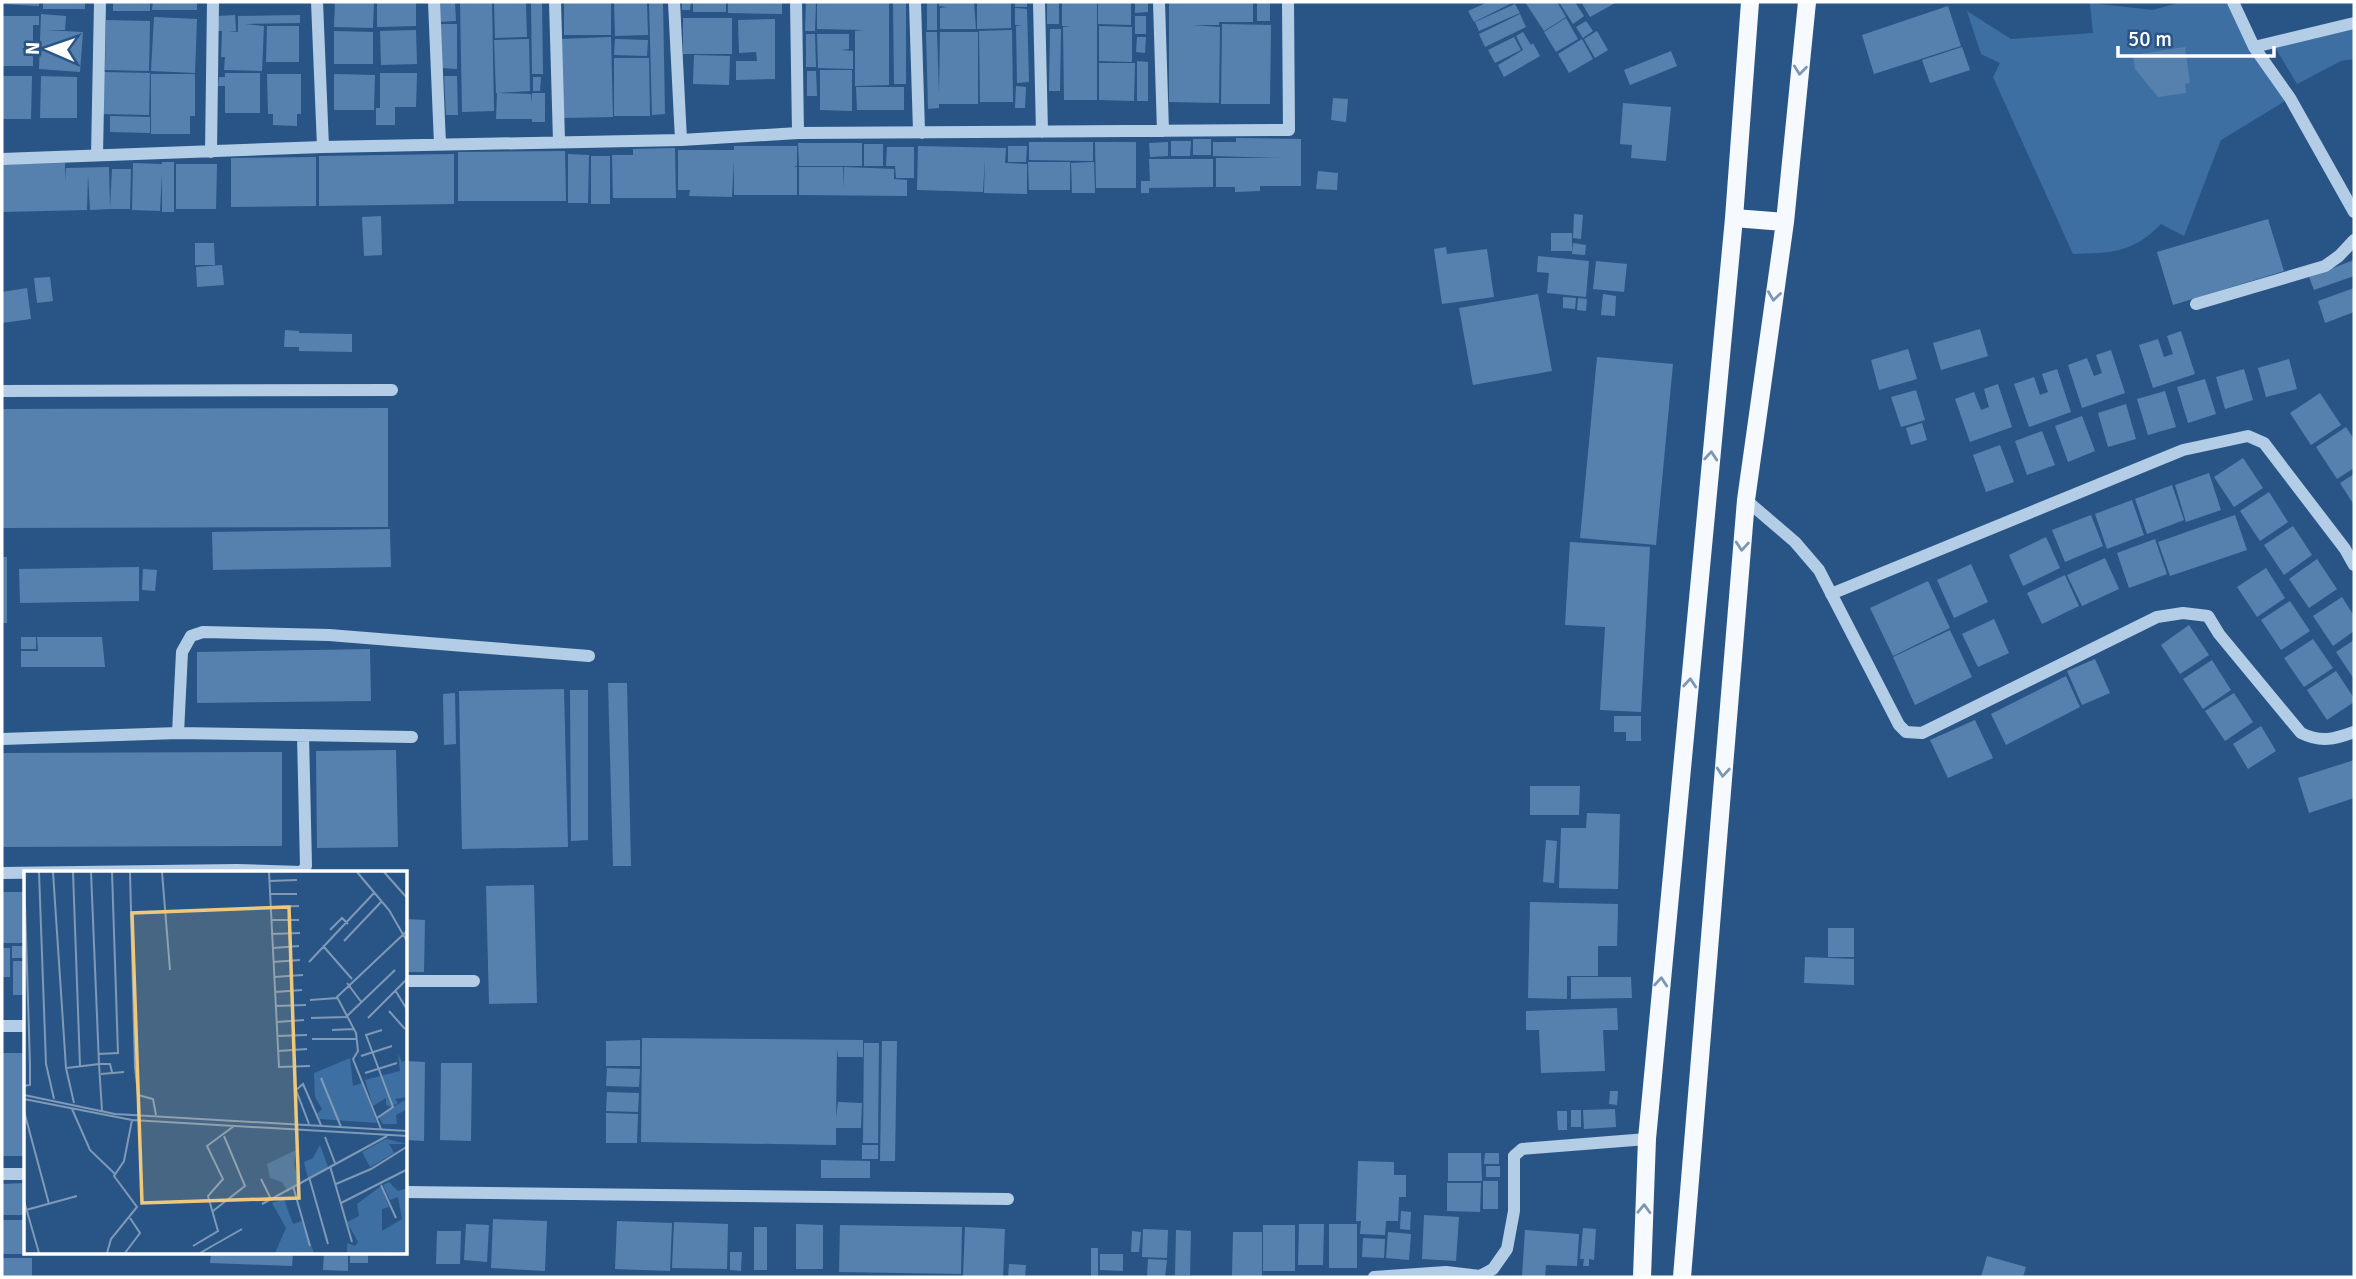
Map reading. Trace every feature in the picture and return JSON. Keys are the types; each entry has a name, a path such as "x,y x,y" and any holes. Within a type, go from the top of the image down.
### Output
{"main road":[{"path":"1642,1277 1647,1139 1734,218 1750,2"},
{"path":"1682,1277 1746,500 1784,222 1807,2"},
{"path":"1734,218 1784,222"}],"street":[{"path":"97,155 100,2"},
{"path":"211,152 213,2"},
{"path":"317,2 323,147"},
{"path":"434,2 440,144"},
{"path":"555,2 559,141"},
{"path":"674,2 681,140"},
{"path":"796,2 798,133"},
{"path":"915,2 919,131 922,133"},
{"path":"1039,2 1042,132"},
{"path":"1159,2 1163,131"},
{"path":"2,159 323,147 681,140 798,133 1289,130 1288,2"},
{"path":"2233,2 2254,47 2290,98 2354,212"},
{"path":"2254,47 2354,23"},
{"path":"2196,304 2325,266 2354,240"},
{"path":"2,391 392,390"},
{"path":"1831,594 2183,450 2248,436 2264,443 2345,549 2354,565"},
{"path":"1746,500 1795,542 1819,570 1899,725 1906,732 1922,733 2157,617 2183,613 2208,616 2219,634 2301,733 2313,739 2332,740 2354,732"},
{"path":"178,733 182,652 191,636 203,632 329,635 589,656"},
{"path":"2,739 178,733 412,737"},
{"path":"303,735 306,866 303,871"},
{"path":"149,871 262,871"},
{"path":"2,873 24,873"},
{"path":"408,981 474,981"},
{"path":"2,1026 24,1026"},
{"path":"1374,1277 1446,1272 1480,1276 1493,1269 1507,1248 1514,1211 1514,1156 1522,1149 1647,1139"},
{"path":"2,1174 24,1174"},
{"path":"408,1192 1008,1199"}],"shaded area":[{"path":"2181,2 2235,2 2290,98 2221,140 2184,236 2161,224 2141,241 2121,250 2073,254 1993,77 2000,63 1981,54 1967,11 2011,39 2093,33 2090,3 2153,10"},
{"path":"2354,25 2354,59 2341,61 2297,84 2272,42"}],"building":[{"path":"39,2 39,6 2,4"},
{"path":"43,2 85,2 85,9 43,9"},
{"path":"113,2 150,2 150,11 113,11"},
{"path":"153,2 197,2 197,10 152,10"},
{"path":"335,2 374,2 373,28 334,27"},
{"path":"377,2 416,2 416,26 377,27"},
{"path":"438,2 455,2 456,21 439,22"},
{"path":"460,2 492,2 494,111 462,112"},
{"path":"494,2 526,2 527,37 495,38"},
{"path":"531,2 542,2 543,74 532,74"},
{"path":"564,2 611,2 611,35 564,35"},
{"path":"614,2 647,2 648,35 615,36"},
{"path":"649,2 663,2 665,114 652,115"},
{"path":"682,2 691,2 690,10 682,10"},
{"path":"693,2 726,2 726,12 693,12"},
{"path":"728,2 782,2 782,14 728,13"},
{"path":"806,2 816,2 815,31 805,31"},
{"path":"817,2 889,2 889,85 855,86 855,31 864,30 817,29"},
{"path":"893,2 906,2 906,84 894,84"},
{"path":"927,2 937,2 937,30 927,30"},
{"path":"939,2 974,2 976,29 940,29 940,8 947,7 939,6"},
{"path":"977,2 1011,2 1011,28 977,29"},
{"path":"1015,2 1027,2 1027,7 1015,7"},
{"path":"1047,2 1059,2 1059,24 1047,24"},
{"path":"1062,2 1097,2 1097,100 1064,100 1063,27 1071,26 1062,26"},
{"path":"1098,2 1131,2 1131,25 1098,24"},
{"path":"1135,2 1148,2 1148,12 1135,13"},
{"path":"1169,2 1253,2 1253,22 1192,25 1220,27 1219,103 1169,102"},
{"path":"1257,2 1270,2 1270,21 1257,21"},
{"path":"1488,2 1514,2 1474,22 1468,11"},
{"path":"1525,2 1557,2 1566,17 1544,31"},
{"path":"1559,2 1575,2 1584,16 1573,24"},
{"path":"1581,2 1617,2 1590,17"},
{"path":"1515,4 1520,13 1479,31 1475,22"},
{"path":"1948,6 1961,46 1874,74 1862,35"},
{"path":"1015,8 1027,9 1029,82 1017,83 1016,26 1023,25 1015,25"},
{"path":"41,14 66,16 65,30 45,30 83,32 80,72 39,69"},
{"path":"1520,14 1526,27 1485,47 1479,34"},
{"path":"235,15 236,31 228,31 238,32 238,16 300,15 300,23 245,24 264,26 262,71 224,70 225,57 221,57 222,31 218,31 218,16"},
{"path":"3,16 39,16 39,25 33,25 33,66 2,66"},
{"path":"1135,16 1146,16 1146,34 1135,34"},
{"path":"154,17 197,19 195,73 151,71"},
{"path":"683,18 732,18 732,54 683,54"},
{"path":"1566,18 1578,39 1556,52 1544,32"},
{"path":"775,19 775,79 736,80 736,61 757,61 756,52 739,53 738,20"},
{"path":"106,20 150,21 149,71 105,70"},
{"path":"1586,21 1593,31 1583,38 1576,27"},
{"path":"441,24 457,24 457,69 441,68"},
{"path":"1222,24 1271,25 1270,104 1221,104"},
{"path":"267,26 299,26 299,62 266,62"},
{"path":"1099,26 1132,27 1132,62 1099,61"},
{"path":"1050,29 1061,29 1060,91 1049,91"},
{"path":"416,30 417,64 381,65 380,31"},
{"path":"1012,30 1013,102 980,102 979,31"},
{"path":"334,31 373,32 373,64 334,64"},
{"path":"1597,31 1608,50 1595,58 1584,39"},
{"path":"926,32 937,32 939,94 940,32 978,32 978,104 939,104 939,108 928,109"},
{"path":"1523,32 1540,56 1504,77 1498,65 1523,50 1516,36"},
{"path":"806,34 815,34 816,67 806,67"},
{"path":"817,34 849,34 849,49 841,50 853,51 853,69 818,68"},
{"path":"611,37 613,117 562,118 560,39"},
{"path":"1137,37 1146,37 1145,53 1136,52"},
{"path":"1514,37 1521,50 1495,63 1488,50"},
{"path":"529,39 530,91 496,93 494,40"},
{"path":"615,39 648,40 647,56 614,55"},
{"path":"1582,39 1593,59 1569,73 1558,54"},
{"path":"1962,47 1970,70 1930,83 1922,60"},
{"path":"2185,47 2190,83 2185,84 2186,93 2158,97 2135,69 2133,55"},
{"path":"1671,51 1677,66 1630,85 1624,70"},
{"path":"694,55 730,56 729,85 693,84"},
{"path":"614,58 649,58 650,116 614,116"},
{"path":"1137,61 1148,62 1148,101 1137,101"},
{"path":"1099,63 1135,63 1134,101 1099,100"},
{"path":"820,70 852,70 852,111 820,110"},
{"path":"807,71 816,71 817,96 807,96"},
{"path":"104,72 150,73 149,115 103,114"},
{"path":"225,73 260,73 260,113 225,113 225,86 218,86 219,77 225,77"},
{"path":"380,73 417,73 416,107 395,107 395,125 376,125 376,108 380,108"},
{"path":"151,74 195,74 195,116 190,116 190,134 151,134"},
{"path":"267,74 301,74 301,114 297,114 297,126 273,125 273,114 268,114"},
{"path":"334,74 375,75 374,110 334,110"},
{"path":"2,76 32,76 31,119 2,119"},
{"path":"41,76 77,77 77,118 40,118"},
{"path":"444,76 457,76 458,115 446,115"},
{"path":"533,77 541,77 540,91 533,91"},
{"path":"1016,86 1026,87 1025,108 1015,108"},
{"path":"856,87 904,87 904,110 857,110"},
{"path":"497,93 531,94 532,103 532,93 545,93 545,122 532,122 532,119 496,119"},
{"path":"1333,98 1348,99 1346,122 1331,120"},
{"path":"1623,103 1671,107 1666,161 1631,158 1632,145 1620,144"},
{"path":"110,116 150,117 150,133 110,132"},
{"path":"1236,138 1301,139 1301,186 1260,186 1260,191 1235,192 1235,187 1216,187 1216,158 1282,158 1213,156 1213,142 1236,142"},
{"path":"1193,139 1211,139 1211,155 1193,155"},
{"path":"1171,141 1191,141 1190,156 1171,156"},
{"path":"1029,142 1093,142 1093,161 1029,160"},
{"path":"1095,142 1136,142 1136,188 1096,188"},
{"path":"1168,142 1168,156 1150,157 1149,143"},
{"path":"798,143 862,143 862,166 799,166"},
{"path":"864,144 883,144 883,166 864,166"},
{"path":"734,146 797,146 797,166 793,167 797,167 797,195 734,195 734,160 732,197 689,196 690,190 678,190 678,150 734,150"},
{"path":"918,146 1006,148 1005,163 1027,164 1027,194 984,193 985,157 983,192 917,190"},
{"path":"1008,146 1027,146 1026,162 1008,162"},
{"path":"887,147 914,147 914,178 896,178 895,166 886,166"},
{"path":"675,148 676,198 613,198 612,155 633,155 633,149"},
{"path":"565,151 566,201 458,201 458,152"},
{"path":"454,154 454,204 319,206 319,156"},
{"path":"568,154 589,155 588,203 568,203"},
{"path":"591,156 610,156 610,204 591,204"},
{"path":"316,157 316,206 231,207 231,158"},
{"path":"1149,159 1213,159 1213,187 1149,188 1149,193 1141,193 1141,181 1150,181"},
{"path":"174,162 174,212 162,212 162,174 160,211 132,210 133,163"},
{"path":"1028,162 1070,162 1070,190 1029,190"},
{"path":"1094,162 1095,193 1072,193 1071,163"},
{"path":"65,163 65,181 66,168 109,167 110,209 90,210 88,174 87,210 2,212 2,164"},
{"path":"176,164 217,164 216,209 176,209"},
{"path":"799,167 843,167 843,188 844,167 894,169 894,179 907,180 907,196 799,195"},
{"path":"112,169 131,169 130,209 110,209"},
{"path":"1318,171 1338,173 1337,190 1316,189"},
{"path":"1574,214 1583,215 1581,239 1573,238"},
{"path":"381,216 382,255 364,256 362,217"},
{"path":"2268,219 2284,271 2173,305 2157,252"},
{"path":"1551,233 1572,233 1572,251 1551,251"},
{"path":"195,243 214,243 215,265 195,265"},
{"path":"1573,243 1586,245 1585,255 1572,254"},
{"path":"1446,247 1447,254 1487,249 1494,297 1442,304 1434,249"},
{"path":"1538,256 1589,261 1586,297 1547,293 1549,273 1537,272"},
{"path":"2354,260 2354,276 2314,290 2309,277"},
{"path":"1596,261 1627,264 1624,292 1593,289"},
{"path":"222,265 224,285 197,287 196,267"},
{"path":"50,277 53,301 37,303 34,278"},
{"path":"27,288 31,319 2,323 2,292"},
{"path":"2354,288 2354,312 2325,323 2318,301"},
{"path":"1538,294 1552,371 1473,385 1459,308"},
{"path":"1603,294 1616,296 1615,316 1601,315"},
{"path":"1563,297 1576,298 1575,309 1563,308"},
{"path":"1578,298 1587,299 1586,311 1577,310"},
{"path":"1980,329 1988,356 1941,370 1933,343"},
{"path":"285,330 299,333 352,334 352,352 299,351 299,347 284,347"},
{"path":"2181,331 2195,374 2153,388 2139,345 2158,339 2164,357 2173,354 2167,336"},
{"path":"1908,349 1917,379 1879,390 1871,360"},
{"path":"2111,350 2125,393 2082,408 2068,365 2087,358 2094,376 2102,373 2096,355"},
{"path":"1597,357 1673,364 1656,545 1580,538"},
{"path":"2289,359 2297,389 2266,397 2258,368"},
{"path":"2057,369 2071,412 2029,427 2014,384 2034,377 2040,395 2048,392 2042,374"},
{"path":"2244,369 2253,400 2225,409 2216,377"},
{"path":"2205,379 2216,414 2188,423 2177,387"},
{"path":"1998,384 2012,427 1970,442 1955,399 1974,392 1981,410 1989,407 1984,389"},
{"path":"1916,390 1925,420 1901,427 1891,397"},
{"path":"2165,391 2176,427 2148,435 2137,399"},
{"path":"2320,393 2341,425 2311,445 2290,413"},
{"path":"2126,404 2136,439 2108,447 2098,413"},
{"path":"388,408 388,527 2,528 2,409"},
{"path":"2082,416 2095,451 2068,462 2055,426"},
{"path":"1922,423 1927,440 1911,445 1906,428"},
{"path":"2346,427 2354,439 2354,468 2337,479 2316,447"},
{"path":"2042,431 2055,465 2027,475 2015,441"},
{"path":"2000,445 2014,482 1986,492 1973,455"},
{"path":"2243,458 2263,488 2234,507 2214,477"},
{"path":"2209,473 2221,510 2186,522 2175,485"},
{"path":"2354,474 2354,505 2340,483"},
{"path":"2172,485 2184,520 2147,534 2135,499"},
{"path":"2269,492 2288,522 2260,541 2240,511"},
{"path":"2132,500 2144,535 2107,549 2095,514"},
{"path":"2091,515 2103,546 2065,562 2052,530"},
{"path":"2235,515 2247,550 2170,576 2158,542"},
{"path":"2293,526 2312,555 2284,575 2264,545"},
{"path":"390,529 391,567 213,570 212,532"},
{"path":"2046,537 2060,568 2023,586 2009,555"},
{"path":"2155,539 2167,574 2129,588 2117,553"},
{"path":"1570,542 1650,547 1641,712 1600,710 1605,627 1565,625"},
{"path":"2,557 7,557 7,623 2,623"},
{"path":"2105,558 2119,589 2082,606 2067,575"},
{"path":"2317,559 2337,589 2309,608 2289,579"},
{"path":"1971,564 1988,602 1954,618 1937,580"},
{"path":"139,567 139,601 20,603 19,569"},
{"path":"2266,568 2285,598 2257,617 2237,587"},
{"path":"143,569 157,570 155,591 142,590"},
{"path":"2065,575 2079,606 2042,624 2027,593"},
{"path":"1928,581 1950,628 1893,656 1870,608"},
{"path":"2342,597 2354,616 2354,631 2333,646 2313,616"},
{"path":"2290,601 2310,631 2281,650 2261,620"},
{"path":"1994,619 2009,653 1978,667 1962,634"},
{"path":"2189,625 2209,655 2180,674 2161,645"},
{"path":"1950,630 1972,677 1915,705 1893,657"},
{"path":"21,637 36,637 36,649 21,649"},
{"path":"37,637 102,637 105,667 21,667 21,651 38,651"},
{"path":"2313,639 2333,668 2304,687 2284,658"},
{"path":"2354,640 2354,679 2336,652"},
{"path":"370,649 371,701 197,703 197,652"},
{"path":"2095,659 2110,693 2082,705 2067,671"},
{"path":"2212,660 2231,690 2203,709 2183,679"},
{"path":"2336,671 2354,702 2327,720 2307,690"},
{"path":"2066,676 2080,707 2006,745 1991,714"},
{"path":"608,683 627,683 631,866 613,866"},
{"path":"564,689 568,847 462,849 459,691"},
{"path":"570,690 588,690 588,840 571,841"},
{"path":"455,693 456,744 444,745 443,694"},
{"path":"2234,693 2253,722 2225,741 2205,711"},
{"path":"1614,716 1641,716 1641,741 1626,741 1626,732 1614,732"},
{"path":"1975,720 1993,758 1948,778 1930,740"},
{"path":"2261,726 2276,751 2248,769 2233,744"},
{"path":"396,750 398,847 317,848 316,751"},
{"path":"282,752 282,846 2,847 2,753"},
{"path":"2354,760 2354,798 2309,813 2298,778"},
{"path":"1530,786 1580,786 1579,815 1530,815"},
{"path":"1587,813 1620,814 1618,889 1559,888 1561,828 1586,828"},
{"path":"1546,840 1557,841 1554,883 1543,882"},
{"path":"534,885 537,1003 489,1004 486,886"},
{"path":"2,892 24,892 24,943 2,943"},
{"path":"1530,902 1618,904 1617,946 1598,946 1598,976 1567,976 1567,999 1528,998"},
{"path":"408,919 425,920 424,972 408,972"},
{"path":"1828,928 1854,928 1854,957 1828,957"},
{"path":"12,946 24,946 24,958 12,958"},
{"path":"2,948 10,948 10,977 2,977"},
{"path":"1805,957 1854,959 1854,985 1804,983"},
{"path":"13,961 24,961 24,995 13,995"},
{"path":"1571,977 1631,977 1632,998 1571,999"},
{"path":"1617,1008 1618,1030 1603,1030 1605,1071 1541,1073 1539,1030 1526,1030 1526,1011"},
{"path":"642,1038 863,1040 863,1057 838,1057 837,1049 836,1117 838,1102 862,1103 861,1128 836,1128 836,1145 641,1142"},
{"path":"640,1040 640,1066 606,1066 606,1041"},
{"path":"882,1041 897,1041 895,1161 880,1161"},
{"path":"864,1043 879,1043 878,1143 863,1143"},
{"path":"2,1053 24,1053 24,1156 2,1156"},
{"path":"408,1061 425,1062 424,1141 408,1140"},
{"path":"441,1063 472,1063 471,1141 440,1140"},
{"path":"607,1068 640,1069 639,1087 606,1086"},
{"path":"1610,1091 1618,1091 1617,1105 1609,1104"},
{"path":"607,1092 639,1093 638,1112 606,1111"},
{"path":"1615,1109 1616,1127 1584,1129 1583,1110"},
{"path":"1571,1110 1581,1110 1581,1127 1571,1127"},
{"path":"1557,1111 1567,1111 1567,1130 1558,1130"},
{"path":"606,1113 638,1114 637,1143 606,1143"},
{"path":"862,1145 878,1145 878,1159 862,1159"},
{"path":"1448,1153 1481,1153 1482,1181 1448,1181"},
{"path":"1485,1153 1499,1153 1499,1164 1484,1164"},
{"path":"821,1160 870,1161 870,1178 821,1178"},
{"path":"1358,1161 1394,1162 1394,1175 1406,1175 1406,1197 1399,1197 1398,1221 1386,1221 1385,1235 1360,1234 1361,1221 1356,1221"},
{"path":"1486,1166 1500,1166 1500,1177 1486,1177"},
{"path":"1483,1181 1498,1181 1498,1209 1483,1209"},
{"path":"24,1183 24,1215 2,1215 2,1184"},
{"path":"1447,1183 1481,1183 1480,1212 1447,1211"},
{"path":"1401,1211 1411,1212 1410,1230 1400,1229"},
{"path":"1424,1215 1459,1217 1456,1261 1422,1259"},
{"path":"493,1219 547,1221 545,1271 491,1268"},
{"path":"2,1220 24,1220 24,1254 2,1254"},
{"path":"617,1221 672,1223 670,1271 615,1269"},
{"path":"674,1222 728,1224 727,1269 672,1268"},
{"path":"466,1224 489,1225 487,1262 464,1260"},
{"path":"796,1224 823,1225 823,1269 796,1269"},
{"path":"1299,1224 1324,1224 1323,1265 1298,1265"},
{"path":"1329,1224 1357,1224 1357,1268 1329,1268"},
{"path":"840,1225 962,1227 961,1274 839,1272"},
{"path":"1263,1225 1295,1225 1295,1271 1263,1271"},
{"path":"754,1227 767,1227 767,1270 754,1270"},
{"path":"965,1227 1005,1229 1003,1277 963,1276"},
{"path":"1583,1228 1596,1229 1594,1260 1589,1259 1589,1266 1583,1266 1584,1259 1580,1259"},
{"path":"1143,1229 1168,1230 1167,1258 1142,1257"},
{"path":"1176,1230 1191,1231 1190,1275 1175,1275"},
{"path":"1525,1230 1579,1234 1577,1266 1546,1265 1545,1277 1522,1277"},
{"path":"437,1231 461,1231 460,1264 436,1264"},
{"path":"1132,1231 1141,1232 1139,1252 1131,1252"},
{"path":"1233,1232 1262,1232 1262,1276 1232,1276"},
{"path":"1388,1232 1411,1234 1409,1260 1386,1258"},
{"path":"1363,1238 1385,1239 1384,1258 1362,1257"},
{"path":"1091,1248 1098,1248 1098,1276 1091,1276"},
{"path":"730,1252 742,1252 741,1271 730,1270"},
{"path":"211,1254 293,1254 292,1266 210,1263"},
{"path":"324,1254 348,1254 348,1271 323,1270"},
{"path":"350,1254 368,1254 368,1263 350,1263"},
{"path":"1100,1254 1123,1254 1123,1271 1100,1270"},
{"path":"1987,1256 2026,1267 2023,1277 1981,1277"},
{"path":"2,1258 32,1258 32,1277 2,1277"},
{"path":"1148,1259 1167,1260 1165,1277 1147,1276"},
{"path":"1009,1264 1026,1265 1025,1277 1008,1277"}]}
